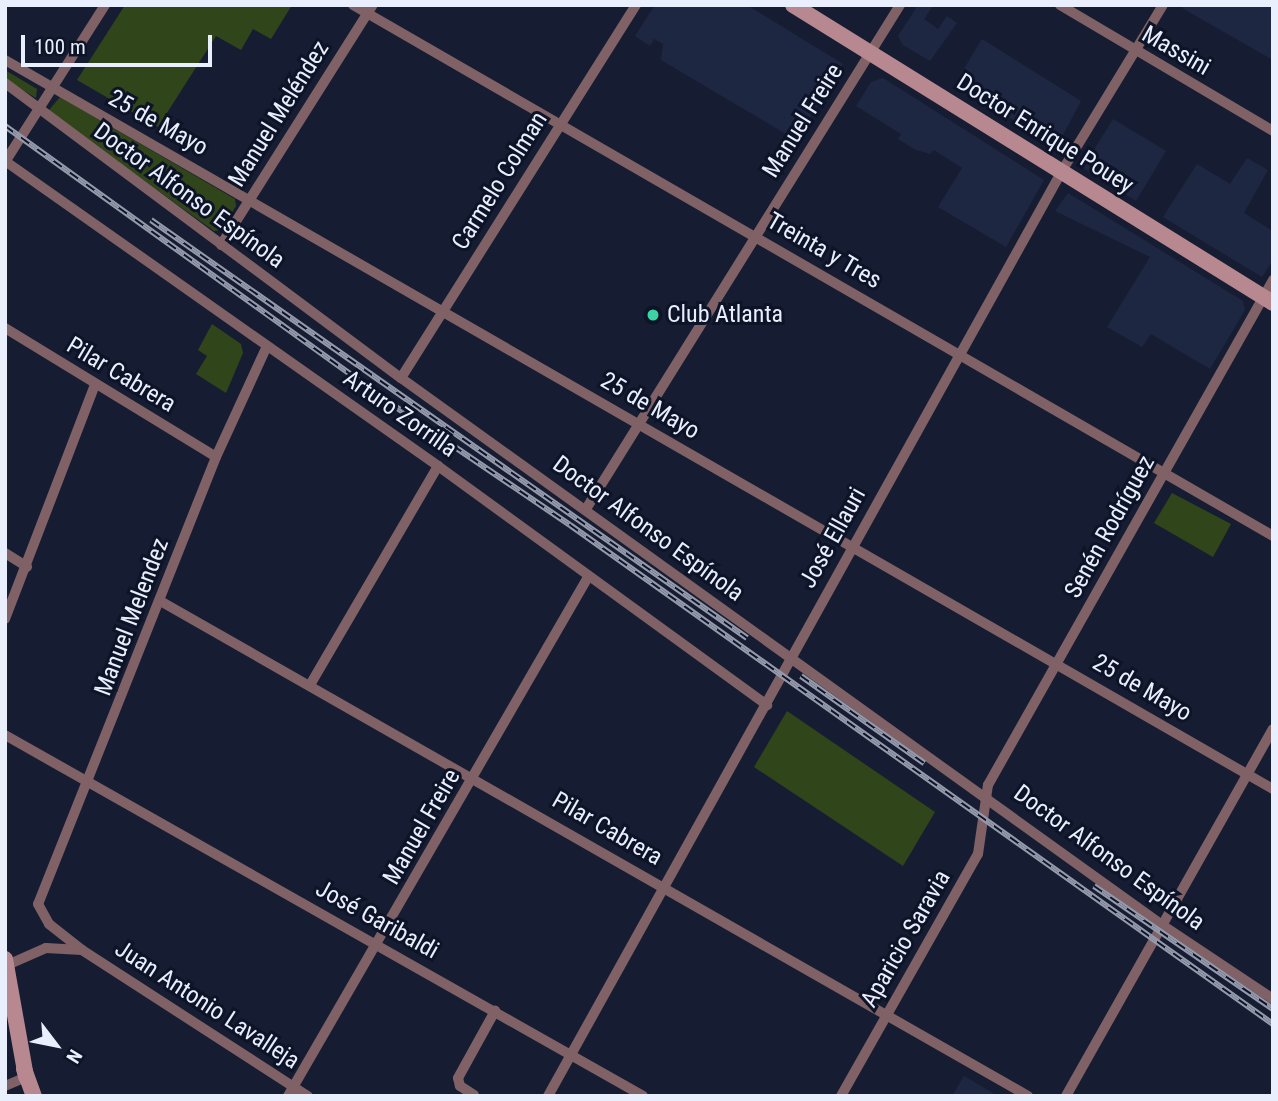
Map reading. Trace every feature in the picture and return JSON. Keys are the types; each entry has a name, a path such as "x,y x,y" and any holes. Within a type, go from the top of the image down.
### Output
{"street":[{"path":"5,162 105,5"},
{"name":"Treinta y Tres","path":"353,5 370,9 561,125 1273,536"},
{"name":"Carmelo Colman","path":"401,378 636,5"},
{"name":"Doctor Enrique Pouey","path":"793,5 1268,300"},
{"name":"Manuel Freire","path":"586,509 900,5"},
{"name":"Massini","path":"1060,5 1273,131"},
{"name":"José Ellauri","path":"548,1096 1062,171 1163,5"},
{"name":"Manuel Meléndez","path":"221,245 370,9"},
{"name":"25 de Mayo","path":"5,60 251,199 1273,789"},
{"name":"Doctor Alfonso Espínola","path":"5,83 38,111 401,378 1162,925 1273,999"},
{"name":"Arturo Zorrilla","path":"5,162 438,466 767,705"},
{"name":"Senén Rodríguez","path":"986,799 988,785 1164,473 1268,300 1273,280"},
{"name":"Pilar Cabrera","path":"5,328 216,457"},
{"name":"Manuel Melendez","path":"37,904 162,602 216,457 267,346"},
{"path":"5,619 95,385"},
{"path":"310,685 438,466"},
{"path":"5,553 27,567"},
{"name":"Manuel Freire","path":"291,1091 475,778 588,577"},
{"name":"Pilar Cabrera","path":"162,602 888,1013 1028,1096"},
{"path":"1066,1096 1273,729"},
{"name":"José Garibaldi","path":"5,735 643,1096"},
{"name":"Aparicio Saravia","path":"841,1096 978,855 986,799"},
{"name":"Juan Antonio Lavalleja","path":"37,904 49,925 82,950 291,1091 309,1096"},
{"name":"Juan Antonio Lavalleja","path":"7,964 47,948 82,950"},
{"path":"7,964 9,992 26,1077"},
{"path":"5,1010 34,1096"},
{"path":"474,1095 460,1086 458,1078 495,1011"},
{"path":"5,1086 26,1077"}],"shaded area":[{"path":"655,5 747,5 843,64 796,140 661,60 663,44 654,39 650,46 635,36"},
{"path":"918,5 933,6 924,19 938,29 947,16 957,23 930,61 903,45 898,36"},
{"path":"1184,5 1273,5 1273,60 1182,8"},
{"path":"982,39 1081,101 1056,148 956,82"},
{"path":"883,78 1044,180 1006,247 938,207 962,168 934,150 930,154 916,150 898,139 901,134 856,106 871,82"},
{"path":"1113,119 1166,151 1136,201 1083,168"},
{"path":"1247,158 1268,170 1244,213 1273,231 1273,260 1262,277 1163,217 1197,164 1230,184"},
{"path":"1068,193 1243,301 1245,310 1210,369 1151,334 1142,347 1107,327 1150,257 1055,211"},
{"path":"964,1076 998,1096 952,1096"}],"green space":[{"path":"125,5 292,5 271,39 253,29 241,50 216,36 158,127 77,80"},
{"path":"5,70 37,89 36,98 5,80"},
{"path":"60,97 235,199 236,206 221,230 214,231 51,114 49,110"},
{"path":"212,324 241,344 243,353 226,393 196,374 207,356 198,350"},
{"path":"1172,493 1231,524 1213,557 1154,523"},
{"path":"787,711 935,812 903,866 754,767"}],"railway":[{"path":"5,126 387,401 570,525 1273,1024"},
{"path":"151,220 747,638"},
{"path":"801,676 924,763"},
{"path":"1094,886 1273,1009"}],"place":[{"name":"Club Atlanta","path":"653,315"}]}
